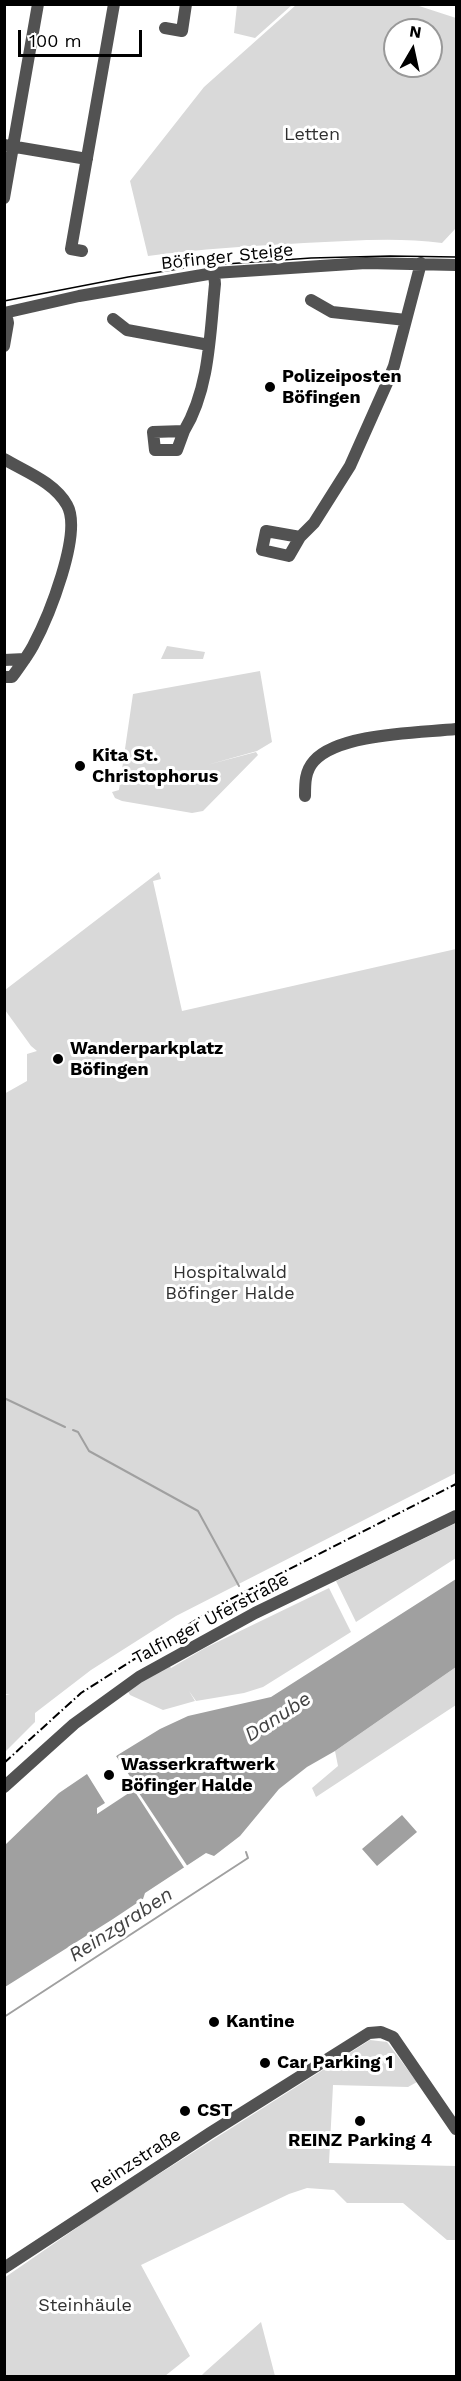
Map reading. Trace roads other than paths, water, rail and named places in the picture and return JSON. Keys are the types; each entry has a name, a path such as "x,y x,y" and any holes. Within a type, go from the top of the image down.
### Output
{"street":[{"path":"4,198 9,146 38,4"},
{"path":"82,251 71,249 114,4"},
{"path":"165,28 182,31 186,4"},
{"path":"9,146 87,159"},
{"name":"Böfinger Steige","path":"5,313 79,297 214,273 366,263 456,265"},
{"path":"300,537 315,523 350,466 394,366 421,263"},
{"path":"184,431 198,402 208,345 215,284 214,273"},
{"path":"311,300 332,312 406,320"},
{"path":"4,346 8,324 5,313"},
{"path":"113,319 127,330 208,345"},
{"path":"4,459 53,487 68,507 72,517 72,534 61,575 42,626 25,659 12,676 4,676"},
{"path":"4,660 25,659"},
{"path":"305,796 305,778 313,762 328,748 351,741 456,729"},
{"name":"Talfinger Uferstraße","path":"4,1787 74,1724 139,1677 182,1651 456,1516"},
{"name":"Reinzstraße","path":"4,2268 369,2033 381,2032 393,2037 456,2128"}],"water":[{"name":"Danube","path":"456,1579 456,1667 335,1751 307,1767 279,1789 240,1836 214,1856 206,1853 145,1893 143,1899 113,1919 5,1987 5,1845 59,1793 87,1774 105,1803 97,1808 97,1814 147,1781 145,1779 136,1785 116,1756 160,1729 188,1716 271,1697"},
{"path":"402,1815 417,1832 377,1866 362,1849"}],"waterway":[{"path":"4,1398 65,1427"},
{"path":"73,1430 78,1432 89,1451 198,1511 239,1586"},
{"name":"Reinzgraben","path":"4,2017 248,1858 246,1852"}],"tram line":[{"path":"4,301 197,266 311,258 456,257"}],"railway":[{"path":"4,1763 81,1693 221,1604 456,1484"}],"place":[{"name":"Polizeiposten Böfingen","path":"270,387"},
{"name":"Kita St. Christophorus","path":"80,766"},
{"name":"Wanderparkplatz Böfingen","path":"58,1059"},
{"name":"Wasserkraftwerk Böfinger Halde","path":"109,1775"},
{"name":"Kantine","path":"214,2022"},
{"name":"Car Parking 1","path":"265,2063"},
{"name":"CST","path":"185,2111"},
{"name":"REINZ Parking 4","path":"360,2121"}],"park label":[{"name":"Letten","path":"312,135"},
{"name":"Hospitalwald Böfinger Halde","path":"230,1283"},
{"name":"Steinhäule","path":"85,2306"}]}
